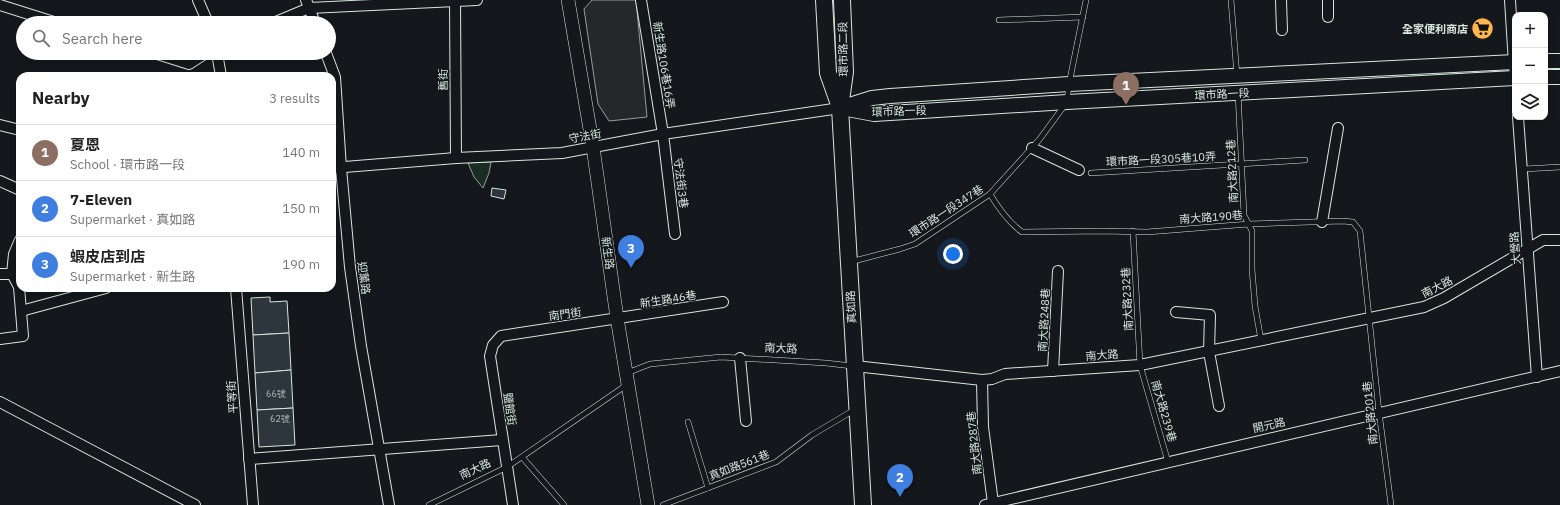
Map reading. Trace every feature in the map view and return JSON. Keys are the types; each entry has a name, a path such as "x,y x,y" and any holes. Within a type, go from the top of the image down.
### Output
{"main road":[{"name":"環市路二段","path":"824,0 828,73 840,108"},
{"name":"環市路二段","path":"840,108 846,72 842,0"},
{"path":"1548,61 1560,61"},
{"name":"環市路一段","path":"840,108 872,98 890,96 1069,84 1512,62"},
{"path":"1548,77 1560,77"},
{"name":"環市路一段","path":"840,108 874,114 1067,102 1512,79"},
{"name":"真如路","path":"840,108 863,505"}],"street":[{"path":"198,0 205,16"},
{"path":"286,16 307,4 477,0"},
{"name":"新生路","path":"568,0 593,147 617,318 648,505"},
{"name":"新生路106巷16弄","path":"641,0 663,134"},
{"path":"1281,0 1282,30"},
{"path":"1328,0 1328,17"},
{"path":"1510,0 1513,48"},
{"name":"舊街","path":"455,1 456,158"},
{"path":"307,4 311,16"},
{"path":"0,5 35,16"},
{"path":"176,60 189,64 195,60"},
{"path":"218,60 220,72"},
{"name":"迎薰路","path":"329,60 333,72"},
{"name":"守法街","path":"336,168 456,158 562,152 663,134 840,108"},
{"name":"大營路","path":"1518,120 1536,377"},
{"path":"0,126 16,129"},
{"path":"1322,222 1338,128"},
{"name":"守法街3巷","path":"663,134 675,234"},
{"path":"1032,148 1079,170"},
{"name":"迎薰路","path":"336,168 361,346 389,505"},
{"path":"0,181 16,188"},
{"name":"南大路","path":"855,366 982,380 992,379 1005,374 1140,365 1424,307 1444,298 1543,240 1560,240"},
{"path":"16,249 14,254 12,274 16,281"},
{"name":"南大路248巷","path":"1053,371 1058,271"},
{"path":"0,274 12,274"},
{"path":"0,339 24,336 19,292"},
{"path":"21,311 91,292"},
{"name":"平等街","path":"236,292 252,505"},
{"name":"新生路46巷","path":"617,318 723,302"},
{"path":"1176,312 1210,315 1208,352 1219,406"},
{"name":"南門街","path":"516,333 617,318"},
{"name":"鹽館街","path":"513,505 490,356 493,345 501,336 516,333"},
{"path":"740,358 746,421"},
{"name":"開元路","path":"989,504 1560,371"},
{"name":"南大路287巷","path":"982,380 983,427 989,504"},
{"path":"0,402 195,505"},
{"path":"249,459 502,440"}],"lane":[{"path":"1067,102 1069,84 1086,0"},
{"path":"1231,0 1237,76"},
{"path":"999,20 1082,17"},
{"name":"南大路212巷","path":"1238,93 1243,165 1244,215 1252,231 1252,270 1255,306 1261,341"},
{"name":"環市路一段347巷","path":"849,263 914,244 990,194 1032,148 1067,102"},
{"name":"環市路一段305巷10弄","path":"1091,174 1305,160"},
{"path":"1522,169 1560,167"},
{"name":"南大路190巷","path":"990,194 1000,211 1022,232 1102,230 1147,232 1249,224 1353,222 1360,231 1370,318"},
{"name":"南大路232巷","path":"1133,231 1140,365"},
{"name":"南大路201巷","path":"1370,318 1379,412 1391,505"},
{"name":"南大路","path":"429,505 508,467 627,379 650,364 721,357 855,366"},
{"name":"南大路239巷","path":"1140,365 1168,462"},
{"name":"真如路561巷","path":"663,505 776,462 812,435 857,408"},
{"path":"688,422 708,488"},
{"path":"522,457 564,505"}],"green space":[{"path":"491,162 489,173 483,188 474,177 468,163"}],"shaded area":[{"path":"592,0 636,0 647,117 609,121 598,104 584,9"}],"building":[{"path":"492,188 506,190 504,199 491,196"},
{"path":"270,297 270,302 287,301 289,333 253,335 251,298"},
{"path":"289,333 291,370 255,373 253,335"},
{"path":"291,370 293,408 257,410 255,373"},
{"path":"293,408 295,445 259,447 257,410"}],"place":[{"name":"全家便利商店","path":"1483,29"},
{"name":"夏恩","path":"1126,105"},
{"name":"蝦皮店到店","path":"631,268"},
{"name":"7-Eleven","path":"900,497"}]}
